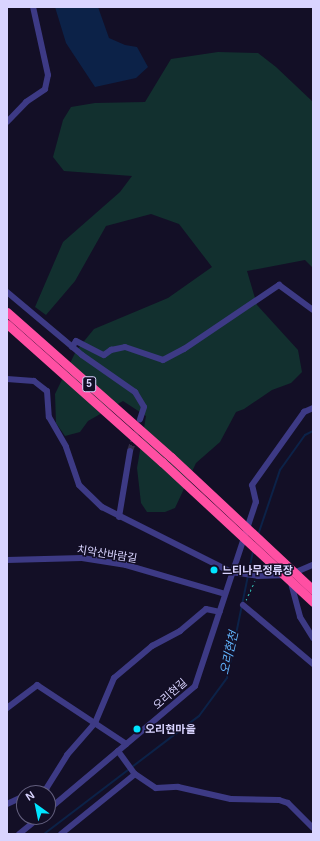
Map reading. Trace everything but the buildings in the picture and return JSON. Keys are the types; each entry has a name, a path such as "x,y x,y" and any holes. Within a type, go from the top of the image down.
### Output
{"highway":[{"name":"5","path":"7,312 171,457 313,590"},
{"name":"5","path":"7,324 162,462 313,602"}],"street":[{"path":"7,122 26,102 45,89 48,75 33,7"},
{"path":"72,347 76,341 104,355 111,350 125,347 163,360 184,350 279,285 313,310"},
{"path":"7,292 72,347 135,392 144,407 140,419"},
{"path":"7,379 34,381 47,391 49,417 66,447 79,486 102,507 119,517 231,572 257,576 289,575 313,565"},
{"name":"오리현길","path":"56,804 120,753 126,744 195,686 220,612 231,572 256,502 252,485 304,412 313,408"},
{"path":"119,517 130,451"},
{"name":"치악산바람길","path":"7,560 82,558 126,565 225,594"},
{"path":"289,575 300,617 313,638"},
{"path":"243,606 313,664"},
{"path":"48,785 67,755 95,723 114,678 152,646 180,631 206,609 220,612"},
{"path":"7,708 37,685 126,744"},
{"path":"120,753 135,773 156,788 178,787 231,799 279,800 288,803 313,828"},
{"path":"61,834 135,773"},
{"path":"19,834 30,825"}],"path":[{"path":"243,606 257,576"}],"green space":[{"path":"218,52 258,53 276,67 313,102 313,268 305,260 247,271 257,305 298,350 302,372 291,383 272,390 244,409 236,412 220,442 196,463 175,508 165,512 147,512 141,503 137,468 146,416 123,401 88,421 80,432 65,436 56,423 55,394 76,351 94,329 168,298 212,267 179,224 151,214 106,226 75,281 46,315 35,307 63,242 120,192 132,176 64,171 53,157 63,120 71,107 95,103 145,102 171,59"}],"water":[{"path":"55,7 98,7 109,38 125,45 137,47 148,67 136,78 95,87 66,43"}],"waterway":[{"name":"오리현천","path":"258,535 280,470 305,435 313,431"},
{"name":"오리현천","path":"44,834 199,716 227,678 253,551"}],"tunnel":[{"path":"130,451 139,425"}],"place":[{"name":"느티나무정류장","path":"214,570"},
{"name":"오리현마을","path":"137,729"}]}
